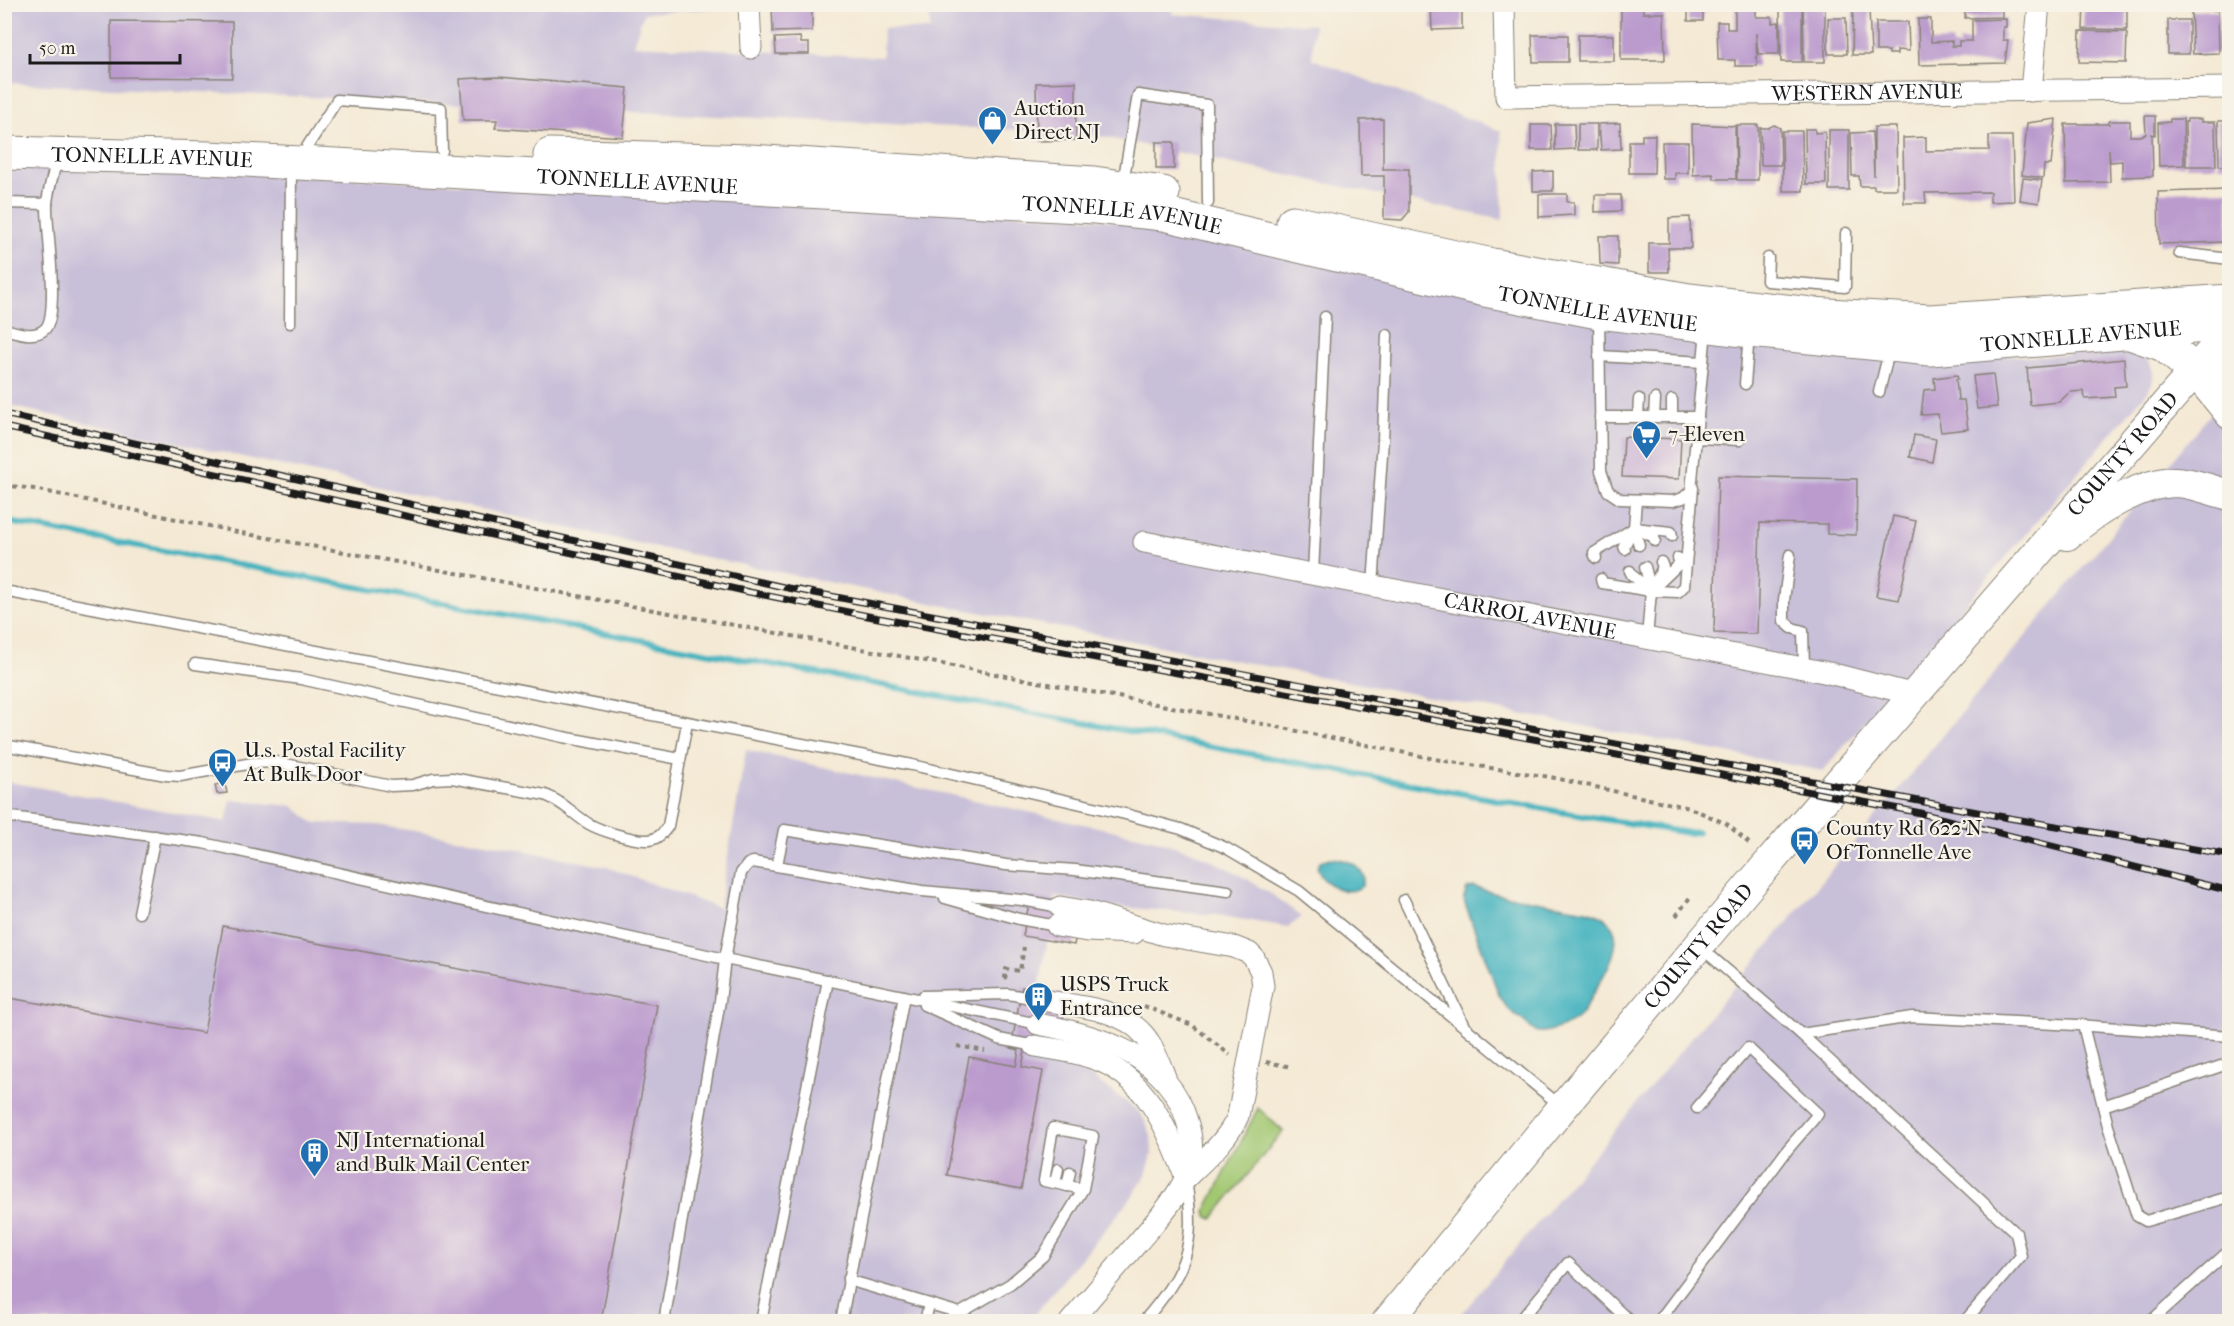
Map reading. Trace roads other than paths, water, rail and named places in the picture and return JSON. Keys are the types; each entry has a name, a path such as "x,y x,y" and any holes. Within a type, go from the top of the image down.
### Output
{"highway":[{"name":"TONNELLE AVENUE","path":"4,137 1164,214 1485,290 1599,312 1749,331 1930,349 2229,324"},
{"name":"TONNELLE AVENUE","path":"4,153 209,158 442,151 749,161 1094,183 1208,203 1492,265 1689,300 1801,297 1930,321 2229,301"},
{"path":"2131,334 2164,345 2194,370"},
{"path":"2229,347 2227,357 2229,389"}],"main road":[{"name":"COUNTY ROAD","path":"1387,1322 1562,1108 1699,946 2229,330"},
{"path":"2194,370 2229,414"},
{"name":"COUNTY ROAD","path":"2016,576 2086,519 2139,490 2175,482 2229,495"}],"street":[{"path":"749,4 751,48"},
{"name":"WESTERN AVENUE","path":"1504,4 1506,97 2229,88"},
{"path":"2031,91 2039,4"},
{"name":"CARROL AVENUE","path":"1144,542 1804,668 1914,695"},
{"path":"1058,916 1090,912 1164,935 1242,950 1254,958 1261,972 1263,986 1244,1095 1235,1124 1186,1178 1163,1213 1070,1322"},
{"path":"1042,1000 1107,1014 1135,1027 1150,1044 1166,1080 1178,1098 1191,1134 1192,1151 1186,1178"},
{"path":"1038,1024 1083,1034 1116,1045 1136,1056 1166,1080"},
{"path":"1035,1046 1098,1060 1122,1072 1134,1083 1160,1116 1186,1178"}],"lane":[{"path":"1122,187 1128,164 1138,95 1207,105 1208,203"},
{"path":"290,323 299,155 337,99 441,108 442,151"},
{"path":"4,329 27,334 39,332 46,328 50,320 52,294 47,204 58,154"},
{"path":"4,203 47,204"},
{"path":"1768,258 1767,281 1801,297 1845,287 1846,233"},
{"path":"2180,253 2229,259"},
{"path":"1599,312 1601,471 1608,491 1620,499 1678,500 1691,491 1693,484"},
{"path":"1313,574 1325,317"},
{"path":"1601,579 1602,583 1651,591 1678,592 1684,586 1706,326"},
{"path":"1745,384 1749,331"},
{"path":"1373,586 1383,440 1387,335"},
{"path":"1879,392 1891,345"},
{"path":"1599,356 1640,364 1657,359 1674,366 1703,362"},
{"path":"1656,371 1657,359"},
{"path":"1638,417 1639,399"},
{"path":"1654,417 1655,399"},
{"path":"1672,399 1672,417"},
{"path":"1600,417 1698,417"},
{"path":"1697,438 1740,441"},
{"path":"1636,500 1634,528 1639,545"},
{"path":"1634,528 1654,537 1655,541"},
{"path":"1625,549 1624,546 1634,528"},
{"path":"1608,555 1606,551 1634,528"},
{"path":"1596,558 1594,553 1634,528 1671,532 1672,536"},
{"path":"1790,555 1784,621 1792,628 1803,631 1804,668"},
{"path":"1651,591 1680,563 1678,558"},
{"path":"1651,591 1663,567 1661,562"},
{"path":"1645,567 1651,591 1647,638"},
{"path":"1630,571 1651,591"},
{"path":"1613,575 1615,580 1651,591"},
{"path":"4,591 912,765 1181,829 1226,848 1299,891 1562,1108"},
{"path":"195,664 301,679 680,759"},
{"path":"4,745 165,775 180,776 265,761 391,786 413,785 441,778 457,778 545,795 602,830 648,840 657,837 668,826 687,723"},
{"path":"4,816 203,843 725,959 1038,1024"},
{"path":"777,865 784,830 1006,865 1075,870 1228,891"},
{"path":"139,913 155,837"},
{"path":"664,1322 720,1001 725,959 741,873 748,864 758,861 922,891 1022,900 1058,916"},
{"path":"922,891 1019,920 1058,916"},
{"path":"1404,900 1464,1027"},
{"path":"1699,946 1801,1034 2016,1233 2021,1256 1964,1322"},
{"path":"761,1322 828,980"},
{"path":"904,996 1008,993 1042,1000"},
{"path":"904,996 999,1039 1035,1046"},
{"path":"841,1322 904,996"},
{"path":"1801,1034 1912,1017 2083,1025 2229,1038"},
{"path":"2083,1025 2103,1106 2137,1216 2146,1221 2222,1199"},
{"path":"1658,1322 1788,1149 1818,1114 1748,1048 1697,1108"},
{"path":"2103,1106 2229,1063"},
{"path":"848,1280 960,1313 1010,1284 1043,1256 1083,1189 1093,1136 1064,1134 1053,1128 1044,1181 1083,1189"},
{"path":"1055,1183 1058,1169"},
{"path":"1067,1186 1070,1172"},
{"path":"1143,1322 1170,1287 1182,1265 1189,1245 1191,1223 1186,1178"},
{"path":"2150,1322 2229,1250"},
{"path":"1519,1322 1568,1263 1619,1318 1633,1322"},
{"path":"926,1322 929,1304"}],"water":[{"path":"1330,858 1341,859 1355,865 1364,878 1362,886 1349,891 1336,888 1324,880 1317,868 1320,861"},
{"path":"1474,887 1497,894 1591,911 1604,918 1612,927 1616,937 1612,959 1586,1007 1576,1019 1557,1028 1537,1032 1507,1008 1499,995 1465,904 1467,889"}],"waterway":[{"path":"4,521 1561,812 1688,833 1697,832"}],"railway":[{"path":"4,414 788,588 2009,818 2230,855"},
{"path":"4,427 749,592 873,617 1916,812 2230,891"}],"place":[{"name":"Auction Direct NJ","path":"993,146"},
{"name":"7-Eleven","path":"1647,460"},
{"name":"U.s. Postal Facility At Bulk Door","path":"223,788"},
{"name":"County Rd 622'N Of Tonnelle Ave","path":"1805,866"},
{"name":"USPS Truck Entrance","path":"1039,1022"},
{"name":"NJ International and Bulk Mail Center","path":"315,1178"}]}
